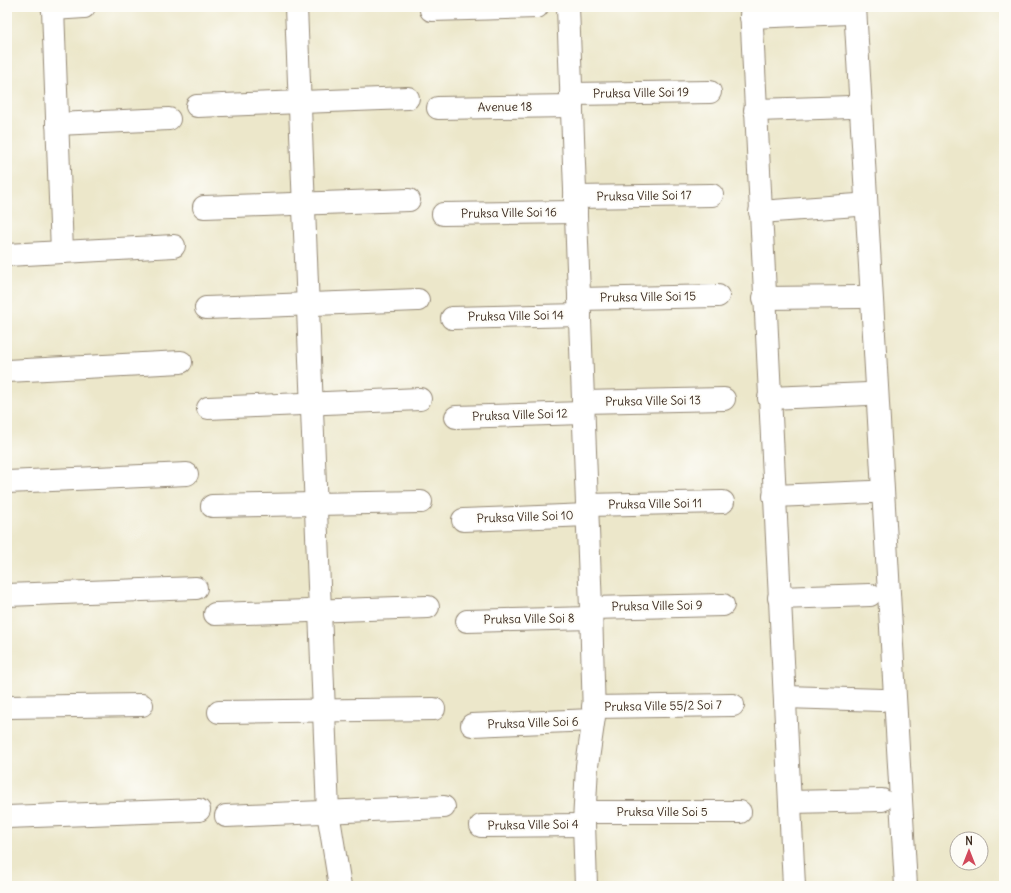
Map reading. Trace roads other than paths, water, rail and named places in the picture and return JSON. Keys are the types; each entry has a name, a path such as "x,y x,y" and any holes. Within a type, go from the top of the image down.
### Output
{"street":[{"path":"62,252 53,8 84,7"},
{"path":"296,7 328,812 340,886"},
{"path":"431,10 537,7"},
{"path":"568,7 591,613 593,714 587,766 585,818 586,886"},
{"path":"794,886 751,12 851,10 906,886"},
{"name":"Pruksa Ville Soi 19","path":"572,100 710,92"},
{"path":"197,106 408,98"},
{"name":"Avenue 18","path":"438,108 572,100"},
{"path":"755,110 851,107"},
{"path":"57,124 169,119"},
{"name":"Pruksa Ville Soi 17","path":"575,205 712,195"},
{"path":"204,207 409,200"},
{"name":"Pruksa Ville Soi 16","path":"443,214 575,205"},
{"path":"760,212 857,206"},
{"path":"7,255 174,246"},
{"name":"Pruksa Ville Soi 15","path":"579,307 718,296"},
{"path":"764,298 860,297"},
{"path":"206,308 418,300"},
{"name":"Pruksa Ville Soi 14","path":"452,318 579,307"},
{"path":"7,370 181,362"},
{"path":"769,398 868,394"},
{"name":"Pruksa Ville Soi 13","path":"583,408 724,399"},
{"path":"208,408 420,400"},
{"name":"Pruksa Ville Soi 12","path":"456,417 583,408"},
{"path":"7,482 187,474"},
{"path":"774,496 871,492"},
{"path":"212,506 421,502"},
{"name":"Pruksa Ville Soi 11","path":"587,510 722,502"},
{"name":"Pruksa Ville Soi 10","path":"463,520 587,510"},
{"path":"7,595 196,588"},
{"path":"779,598 870,596"},
{"name":"Pruksa Ville Soi 9","path":"591,613 723,605"},
{"path":"214,614 428,607"},
{"name":"Pruksa Ville Soi 8","path":"467,621 591,613"},
{"path":"784,697 882,700"},
{"path":"7,707 142,705"},
{"name":"Pruksa Ville 55/2 Soi 7","path":"593,714 733,705"},
{"path":"219,712 434,709"},
{"name":"Pruksa Ville Soi 6","path":"472,725 593,714"},
{"path":"790,802 882,800"},
{"path":"226,816 444,807"},
{"path":"7,817 199,810"},
{"name":"Pruksa Ville Soi 5","path":"585,818 740,812"},
{"name":"Pruksa Ville Soi 4","path":"481,826 585,818"}]}
